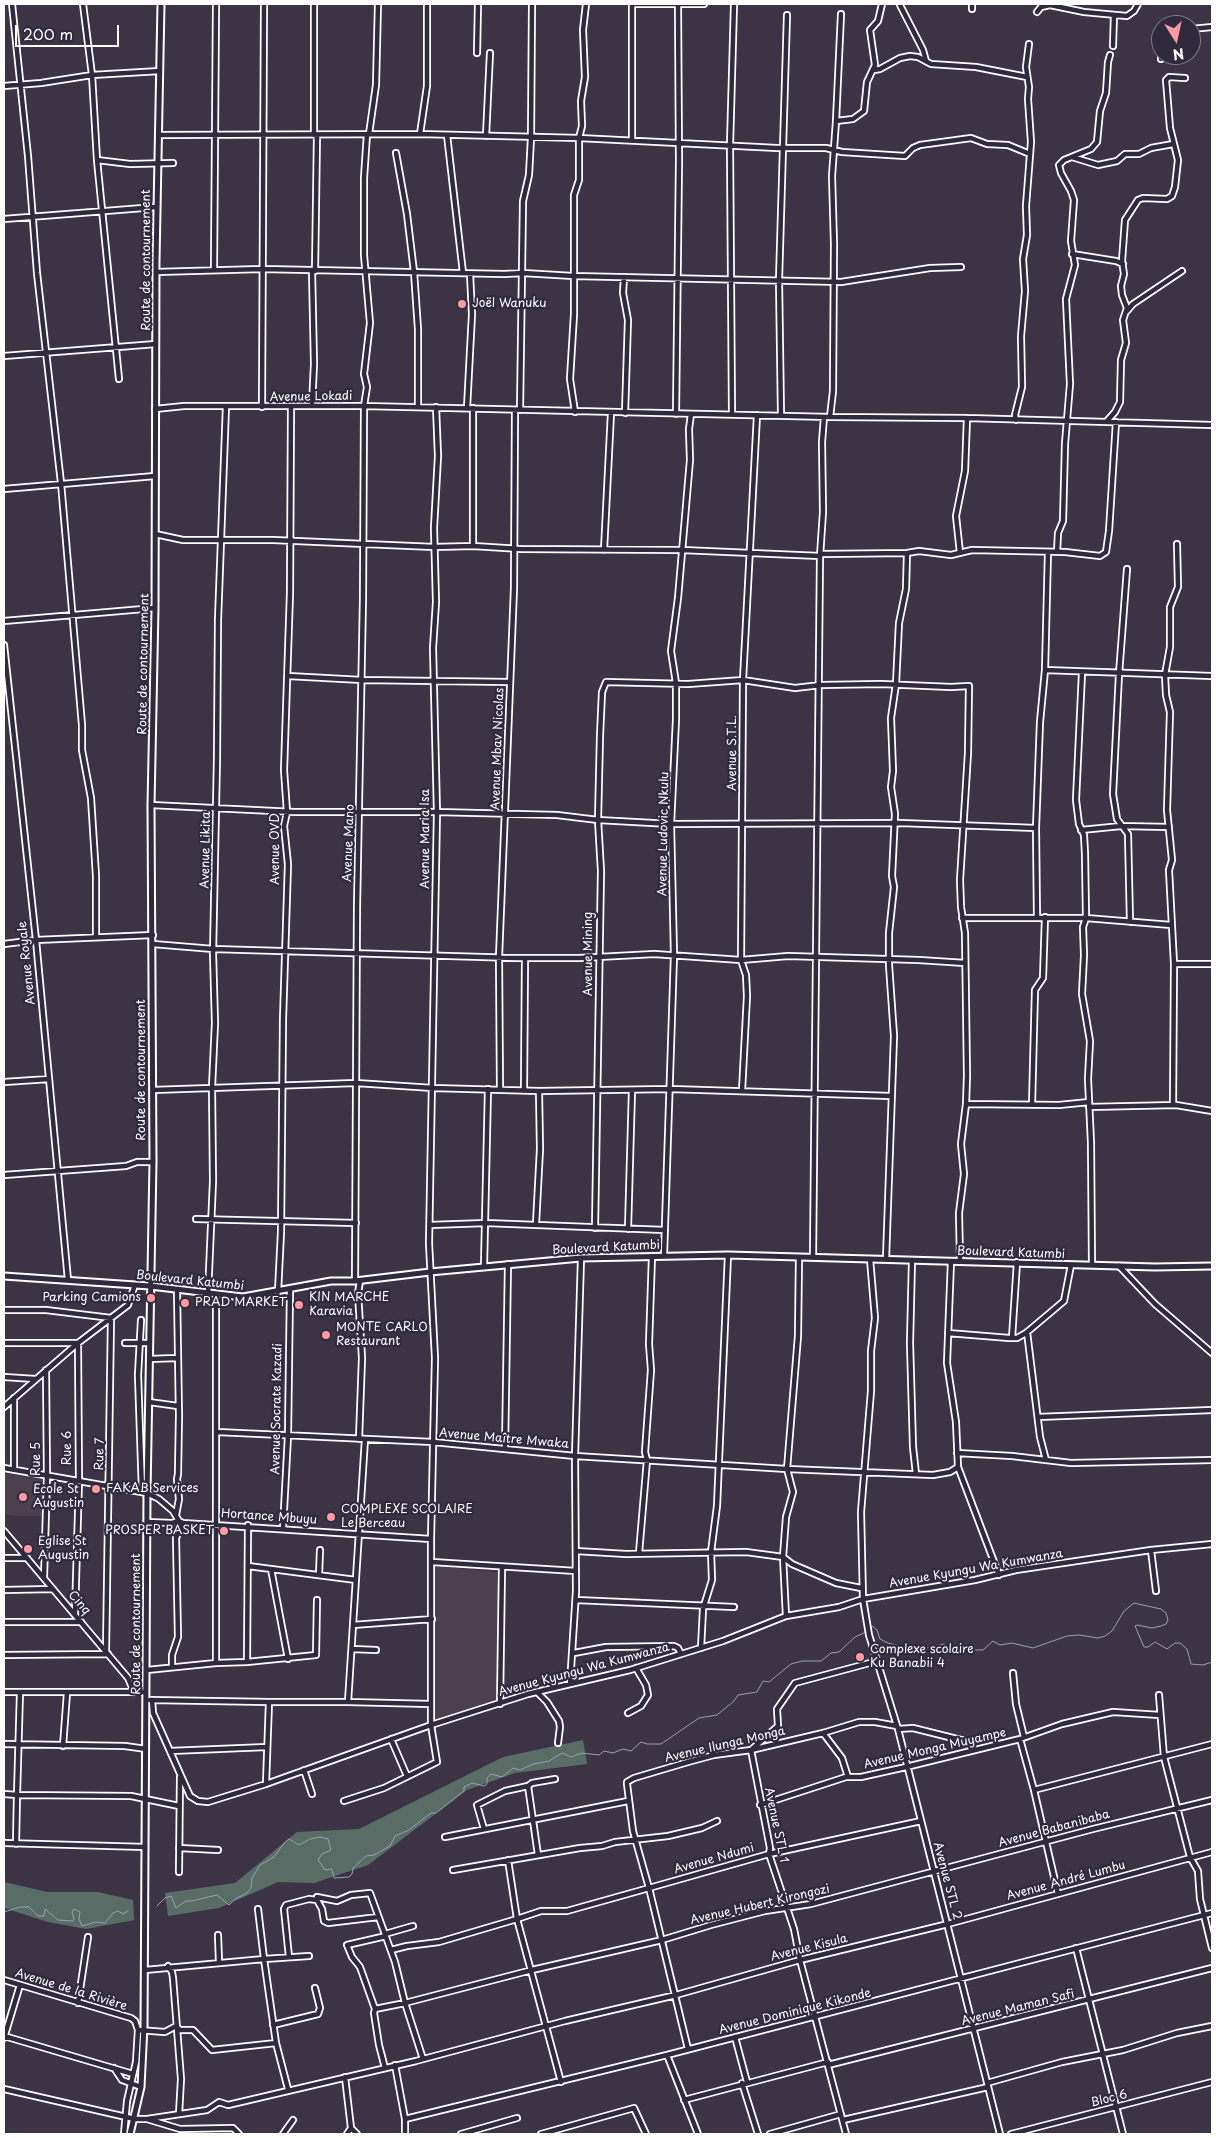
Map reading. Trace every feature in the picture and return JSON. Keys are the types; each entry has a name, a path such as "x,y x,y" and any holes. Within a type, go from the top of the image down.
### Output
{"street":[{"path":"12,4 33,216 36,273 61,483 82,725 82,750 91,798 96,876 96,936"},
{"path":"83,4 92,76 97,160 119,378"},
{"name":"Route de contournement","path":"130,2134 141,2087 144,2031 145,1799 149,1700 146,1692 147,1522 145,1493 149,1402 153,1162 151,805 155,608 156,207 161,4"},
{"path":"214,269 216,4"},
{"path":"262,407 264,4"},
{"path":"312,405 314,364 314,4"},
{"name":"Avenue Mano","path":"359,1439 362,1358 357,1281 356,1223 357,954 364,406 366,387 364,374 370,323 366,271 364,178 368,134 376,85 378,4"},
{"path":"420,134 427,86 427,4"},
{"path":"477,53 478,4"},
{"name":"Avenue Mbav Nicolas","path":"500,1089 499,957 506,814 509,682 514,612 517,410 523,273 523,201 529,174 531,138 532,4"},
{"path":"575,412 570,379 574,321 574,195 579,180 579,138 583,118 581,101 585,76 583,30 586,4"},
{"path":"632,140 634,4 704,4"},
{"path":"676,414 681,4"},
{"path":"732,414 730,145 734,4"},
{"path":"836,121 853,119 863,113 867,82 874,70 875,62 870,30 878,21 882,4"},
{"path":"1037,12 1041,7 1047,5 1061,5 1084,12 1129,15 1138,4"},
{"path":"900,5 923,50 926,61"},
{"path":"830,417 833,391 834,244 832,176 835,150 841,14"},
{"path":"781,415 780,280 787,15"},
{"path":"1113,46 1114,15"},
{"path":"1016,420 1015,415 1022,387 1021,336 1025,291 1023,259 1027,235 1026,206 1031,142 1026,66 1030,44"},
{"path":"486,136 490,54"},
{"path":"1057,552 1058,534 1064,513 1070,384 1066,299 1075,271 1072,254 1074,200 1071,190 1060,173 1059,165 1061,162 1091,149 1097,142 1100,111 1106,93 1110,55"},
{"path":"874,70 880,69 904,56 914,56 931,64 976,67 1027,77"},
{"path":"4,86 92,76 160,71"},
{"path":"1127,311 1127,306 1121,292 1124,274 1123,229 1125,220 1135,203 1143,198 1167,199 1172,196 1178,160 1173,144 1169,118 1166,80 1169,77 1185,78"},
{"path":"159,135 420,134 579,138 835,150 906,156 913,148 920,145 971,138 987,144 1008,145 1030,154"},
{"path":"447,135 463,274"},
{"path":"1072,157 1098,165 1117,160 1125,154 1139,154 1151,148 1173,144"},
{"path":"396,153 407,214 414,272 418,329 418,407"},
{"path":"97,160 130,164 173,162"},
{"path":"4,219 156,207"},
{"path":"1072,254 1118,261 1123,264"},
{"path":"156,272 262,269 463,274 523,273 574,276 833,282 860,280 930,268 961,267"},
{"path":"1107,421 1116,412 1120,402 1121,360 1126,343 1123,320 1127,311 1133,304 1182,271"},
{"path":"467,408 472,314 470,274"},
{"path":"624,277 623,293 628,320 625,413"},
{"path":"4,356 156,344"},
{"name":"Avenue Lokadi","path":"155,409 184,406 262,407 312,405 612,413 1107,421 1212,425"},
{"name":"Avenue Likita","path":"208,1294 212,1219 212,1087 215,1023 213,949 218,620 226,406"},
{"name":"Avenue OVD","path":"278,1292 282,1220 285,950 288,864 284,826 287,812 284,770 291,541 291,406"},
{"name":"Avenue Maria Isa","path":"407,1776 437,1762 431,1726 431,1539 435,1358 430,1272 437,812 434,681 436,602 434,546 438,456 436,407"},
{"path":"473,546 474,408"},
{"path":"604,550 612,413"},
{"name":"Avenue Ludovic Nkulu","path":"664,1255 674,955 671,824 676,683 671,651 690,460 689,429 691,414"},
{"name":"Avenue S.T.L.","path":"742,1091 747,996 746,975 742,960 743,680 758,415"},
{"path":"813,1257 824,417"},
{"path":"960,553 956,516 965,471 967,418"},
{"path":"155,534 183,540 291,541 515,548 682,550 821,555 907,553 919,551 951,555 972,550 1057,552 1100,556 1106,552 1116,422"},
{"path":"4,489 155,476"},
{"path":"1173,1105 1174,964 1169,870 1172,860 1167,810 1170,712 1166,695 1165,675 1170,647 1170,607 1178,587 1177,544"},
{"path":"1037,917 1036,828 1040,722 1045,670 1048,552"},
{"path":"886,1259 890,1096 894,1036 889,959 889,933 894,887 892,876 895,814 891,787 893,771 891,718 896,684 898,633 905,598 907,553"},
{"path":"1127,569 1113,794 1117,818 1128,834 1130,922"},
{"path":"4,621 155,608"},
{"name":"Avenue Royale","path":"4,644 36,940 68,1280"},
{"path":"1045,670 1212,676"},
{"path":"1082,672 1076,800 1084,843 1086,918 1083,927 1084,965 1082,994 1090,1041 1088,1079 1091,1143 1092,1265"},
{"path":"288,676 362,680 509,682"},
{"path":"676,683 743,680 795,688 821,685 896,684 969,686 967,699 968,752 960,880 965,963 966,1104 960,1144 960,1156 964,1174 959,1213 960,1260"},
{"name":"Avenue Mining","path":"595,1228 601,871 598,820 602,692 606,682 676,683"},
{"path":"151,805 287,812 437,812 557,815 598,820 671,824 894,823 1036,828"},
{"path":"1081,830 1121,826 1169,827"},
{"path":"1032,1105 1035,990 1042,978 1045,917"},
{"path":"962,918 1086,918 1171,925"},
{"path":"4,944 96,936 153,935"},
{"path":"153,944 213,949 525,958 674,955 742,960 788,956 965,963"},
{"path":"524,1089 525,958"},
{"path":"1174,964 1212,964"},
{"path":"4,1082 49,1079"},
{"path":"152,1090 356,1082 433,1088 596,1091 670,1089 890,1096"},
{"path":"484,1266 488,1089"},
{"path":"536,1224 540,1149 539,1090"},
{"path":"628,1229 632,1090"},
{"path":"966,1104 1173,1105 1212,1111"},
{"path":"4,1175 126,1166 137,1162 153,1162"},
{"path":"196,1219 356,1223"},
{"path":"430,1225 536,1224 666,1230"},
{"name":"Boulevard Katumbi","path":"4,1276 150,1286 243,1297 290,1290 331,1281 357,1281 484,1266 581,1258 664,1255 960,1260 1070,1265 1212,1266"},
{"path":"701,1648 703,1609 712,1580 711,1552 717,1506 728,1255"},
{"path":"639,1554 647,1460 645,1452 650,1370 652,1256"},
{"path":"786,1616 783,1558 786,1517 793,1492 787,1469 798,1336 799,1257"},
{"path":"570,1684 574,1653 576,1600 575,1456 581,1258"},
{"path":"863,1599 861,1588 861,1512 871,1391 871,1351 875,1318 870,1258"},
{"path":"912,1260 909,1305 916,1474"},
{"path":"951,1261 948,1363 956,1422 958,1467 1000,1575"},
{"path":"1012,1338 1017,1262"},
{"path":"505,1449 508,1264"},
{"path":"948,1333 1017,1338 1064,1301 1070,1265"},
{"path":"1120,1266 1161,1310 1212,1353"},
{"path":"4,1407 78,1343 128,1305 135,1285"},
{"path":"172,1667 172,1655 178,1637 176,1538 179,1520 179,1499 176,1479 178,1474 177,1290"},
{"name":"Avenue Socrate Kazadi","path":"283,1528 288,1436 290,1290"},
{"path":"216,1295 216,1663"},
{"path":"4,1310 46,1310 111,1318"},
{"name":"Rue 7","path":"107,1652 111,1318"},
{"path":"141,1320 139,1390 145,1493"},
{"path":"1027,1332 1038,1417 1046,1460"},
{"path":"4,1343 78,1343"},
{"name":"Rue 6","path":"75,1613 79,1481 78,1343"},
{"path":"125,1343 149,1344"},
{"path":"149,1359 177,1358"},
{"name":"Rue 5","path":"44,1578 47,1476 46,1370"},
{"path":"4,1377 35,1379"},
{"path":"139,1390 149,1391"},
{"path":"14,1398 14,1469"},
{"path":"149,1402 178,1406"},
{"path":"1038,1417 1212,1410"},
{"name":"Avenue Maître Mwaka","path":"217,1432 433,1442 575,1456 718,1463 787,1469 916,1474 950,1472 958,1467"},
{"path":"348,1702 366,1439"},
{"path":"956,1453 1012,1456 1071,1463 1212,1460"},
{"path":"4,1468 145,1493 159,1498 179,1520"},
{"name":"Hortance Mbuyu","path":"147,1522 172,1523 179,1520 431,1539"},
{"path":"247,1662 248,1526"},
{"name":"Cinq","path":"4,1531 128,1678 134,1692"},
{"name":"Avenue Kyungu Wa Kumwanza","path":"149,1700 190,1796 194,1800 201,1802 266,1784 391,1739 537,1692 636,1668 722,1642 786,1616 839,1607 863,1599 1000,1575 1016,1570 1151,1550 1212,1544"},
{"path":"319,1575 320,1550"},
{"path":"1151,1550 1156,1591"},
{"path":"576,1552 639,1554 746,1552 783,1558 792,1564 836,1583 861,1588"},
{"path":"4,1558 27,1558"},
{"path":"432,1562 576,1571"},
{"path":"248,1566 356,1580"},
{"path":"500,1704 502,1567"},
{"path":"271,1569 288,1659"},
{"path":"4,1590 53,1589"},
{"name":"Avenue STL 2","path":"863,1599 869,1635 898,1727 906,1767 948,1924 1000,2134"},
{"path":"147,1670 314,1656 317,1654 317,1600"},
{"path":"576,1600 734,1608"},
{"path":"353,1625 432,1619"},
{"path":"4,1622 81,1622"},
{"path":"574,1653 606,1647 674,1646 678,1648 681,1654"},
{"path":"352,1649 376,1650"},
{"path":"4,1655 107,1652"},
{"path":"751,1750 778,1726 777,1709 795,1683 877,1661"},
{"path":"628,1713 641,1706 648,1695 646,1685 636,1668"},
{"path":"1013,1673 1022,1738 1062,1724 1113,1712 1160,1715"},
{"path":"4,1692 146,1692"},
{"path":"16,1844 20,1692"},
{"path":"537,1692 553,1711 558,1721 560,1727 558,1743"},
{"path":"63,1746 67,1693"},
{"path":"1159,1695 1164,1757 1179,1807 1190,1857 1198,1871 1204,1915 1212,1948"},
{"path":"149,1700 431,1704"},
{"path":"266,1784 269,1702"},
{"name":"Avenue Ilunga Monga","path":"636,1840 632,1831 627,1782 634,1778 714,1755 751,1750 815,1735 824,1736 868,1721 913,1728 965,1741 974,1750"},
{"path":"824,1736 842,1758 848,1777"},
{"name":"Avenue Monga Muyampe","path":"760,1805 848,1777 906,1767 1022,1738 1058,1894"},
{"path":"344,1802 384,1788 407,1776 391,1739"},
{"path":"4,1744 125,1746 146,1749"},
{"path":"1034,1790 1212,1744"},
{"path":"170,1751 267,1747"},
{"name":"Avenue STL 1","path":"751,1750 760,1805 770,1848 769,1854 788,1908 846,2134"},
{"path":"304,1770 312,1794"},
{"path":"179,1872 180,1776"},
{"path":"484,1829 477,1806 505,1791 555,1779"},
{"path":"528,1786 538,1855"},
{"path":"4,1794 131,1796 179,1806"},
{"name":"Avenue Babanibaba","path":"934,1871 1212,1800"},
{"path":"445,1837 628,1801"},
{"path":"453,1870 602,1846 615,1842 662,1837 694,1830 717,1821"},
{"name":"Avenue Ndumi","path":"391,1950 439,1942 541,1912 567,1911 769,1854 921,1821"},
{"path":"636,1840 688,2049"},
{"path":"4,1843 145,1848"},
{"path":"179,1848 218,1850"},
{"name":"Avenue André Lumbu","path":"948,1924 1212,1852"},
{"path":"508,1860 517,1919 561,2082"},
{"name":"Avenue Hubert Kirongozi","path":"532,1970 662,1940 766,1911 788,1908 934,1871"},
{"path":"4,2089 135,2119 147,2119 207,2110 219,2102 228,2105 288,2089 423,2059 405,2004 391,1950 370,1893 351,1895 337,1901 317,1897"},
{"path":"289,1957 284,1909 286,1905 317,1900 322,1909 324,1921 328,1923 378,1917"},
{"path":"258,1909 273,2025 288,2089"},
{"name":"Avenue Dominique Kikonde","path":"405,2119 668,2055 1212,1912"},
{"name":"Avenue Kisula","path":"423,2059 547,2026 676,1995 800,1960 948,1924"},
{"path":"385,2068 379,2044 375,2009 360,1967 352,1957 347,1945 413,1926"},
{"path":"218,1935 219,1962"},
{"path":"78,2003 88,1937"},
{"path":"1076,1948 1123,2134"},
{"path":"145,1970 168,1966 309,1956"},
{"path":"168,1966 172,1972 181,2079 179,2114"},
{"name":"Avenue Maman Safi","path":"684,2100 744,2083 973,2029 1212,1968"},
{"path":"375,2009 405,2004 532,1970"},
{"name":"Avenue de la Rivière","path":"4,1980 131,2018 135,2021 138,2030"},
{"path":"20,1985 4,2037 133,2074"},
{"path":"273,2025 318,2014 320,2008 315,1988"},
{"path":"176,2026 180,2030 193,2030 212,2050 276,2043"},
{"path":"124,2134 130,2084 136,2062 138,2030 165,2032 176,2026"},
{"path":"842,2120 988,2085 1062,2062 1123,2050 1177,2033 1212,2026"},
{"path":"736,2037 744,2083 758,2134"},
{"path":"668,2055 698,2134"},
{"path":"396,2065 405,2119 405,2134"},
{"path":"114,2068 120,2078 130,2084 141,2087"},
{"path":"345,2077 351,2128 357,2134"},
{"name":"Bloc 6","path":"1011,2134 1212,2082"},
{"path":"541,2134 634,2108 645,2134"},
{"path":"770,2134 841,2114"},
{"path":"461,2134 518,2118"},
{"path":"147,2119 180,2128 233,2128 239,2134"},
{"path":"283,2134 293,2120"},
{"path":"347,2134 351,2128"}],"shaded area":[{"name":"Ecole St Augustin","path":"4,1473 43,1480 42,1516 4,1514"},
{"path":"435,1566 498,1572 500,1704 435,1719"}],"green space":[{"path":"583,1740 587,1764 515,1773 467,1790 368,1865 314,1883 278,1882 219,1908 168,1916 165,1893 235,1883 297,1832 359,1829 503,1757"},
{"path":"4,1882 47,1892 98,1892 133,1900 134,1920 86,1929 48,1922 4,1908"}],"waterway":[{"path":"869,1629 872,1626 877,1630 880,1639 888,1643 904,1647 927,1648 944,1644 958,1654 969,1650 983,1650 993,1641 1000,1645 1012,1643 1033,1648 1067,1636 1079,1635 1098,1638 1105,1636 1112,1631 1124,1611 1134,1603 1161,1609 1166,1613 1168,1620 1166,1624 1152,1628 1135,1626 1144,1647 1148,1647 1155,1642 1167,1649 1175,1643 1180,1643 1187,1649 1191,1664 1203,1665 1212,1662"},
{"path":"157,1906 165,1898 171,1896 176,1908 186,1901 217,1895 229,1905 235,1899 247,1893 251,1888 252,1878 260,1865 274,1857 289,1839 299,1845 310,1839 320,1837 328,1839 331,1850 322,1854 318,1860 325,1870 332,1869 334,1878 349,1877 352,1874 353,1868 366,1856 374,1855 390,1846 395,1836 409,1830 431,1813 436,1813 464,1791 464,1787 472,1783 484,1786 487,1784 487,1778 491,1774 502,1777 513,1768 520,1770 533,1764 549,1761 562,1753 571,1757 582,1753 599,1755 604,1751 613,1753 623,1749 631,1751 641,1742 661,1744 699,1718 717,1715 734,1701 738,1695 757,1692 763,1681 769,1682 791,1664 802,1661 821,1661 831,1653 839,1652 855,1637 866,1632"},
{"path":"4,1912 20,1907 29,1907 38,1916 44,1916 45,1909 58,1920 73,1921 72,1912 74,1909 80,1912 79,1919 82,1926 96,1922 105,1923 113,1913 118,1911 123,1914 128,1911"}],"place":[{"name":"Joël Wanuku","path":"462,304"},
{"name":"Parking Camions","path":"151,1298"},
{"name":"PRAD MARKET","path":"185,1303"},
{"name":"KIN MARCHE Karavia","path":"299,1305"},
{"name":"MONTE CARLO Restaurant","path":"326,1335"},
{"name":"FAKAB Services","path":"96,1489"},
{"name":"Ecole St Augustin","path":"23,1497"},
{"name":"COMPLEXE SCOLAIRE Le Berceau","path":"331,1517"},
{"name":"PROSPER BASKET","path":"224,1531"},
{"name":"Eglise St Augustin","path":"28,1549"},
{"name":"Complexe scolaire Ku Banabii 4","path":"860,1657"}]}
